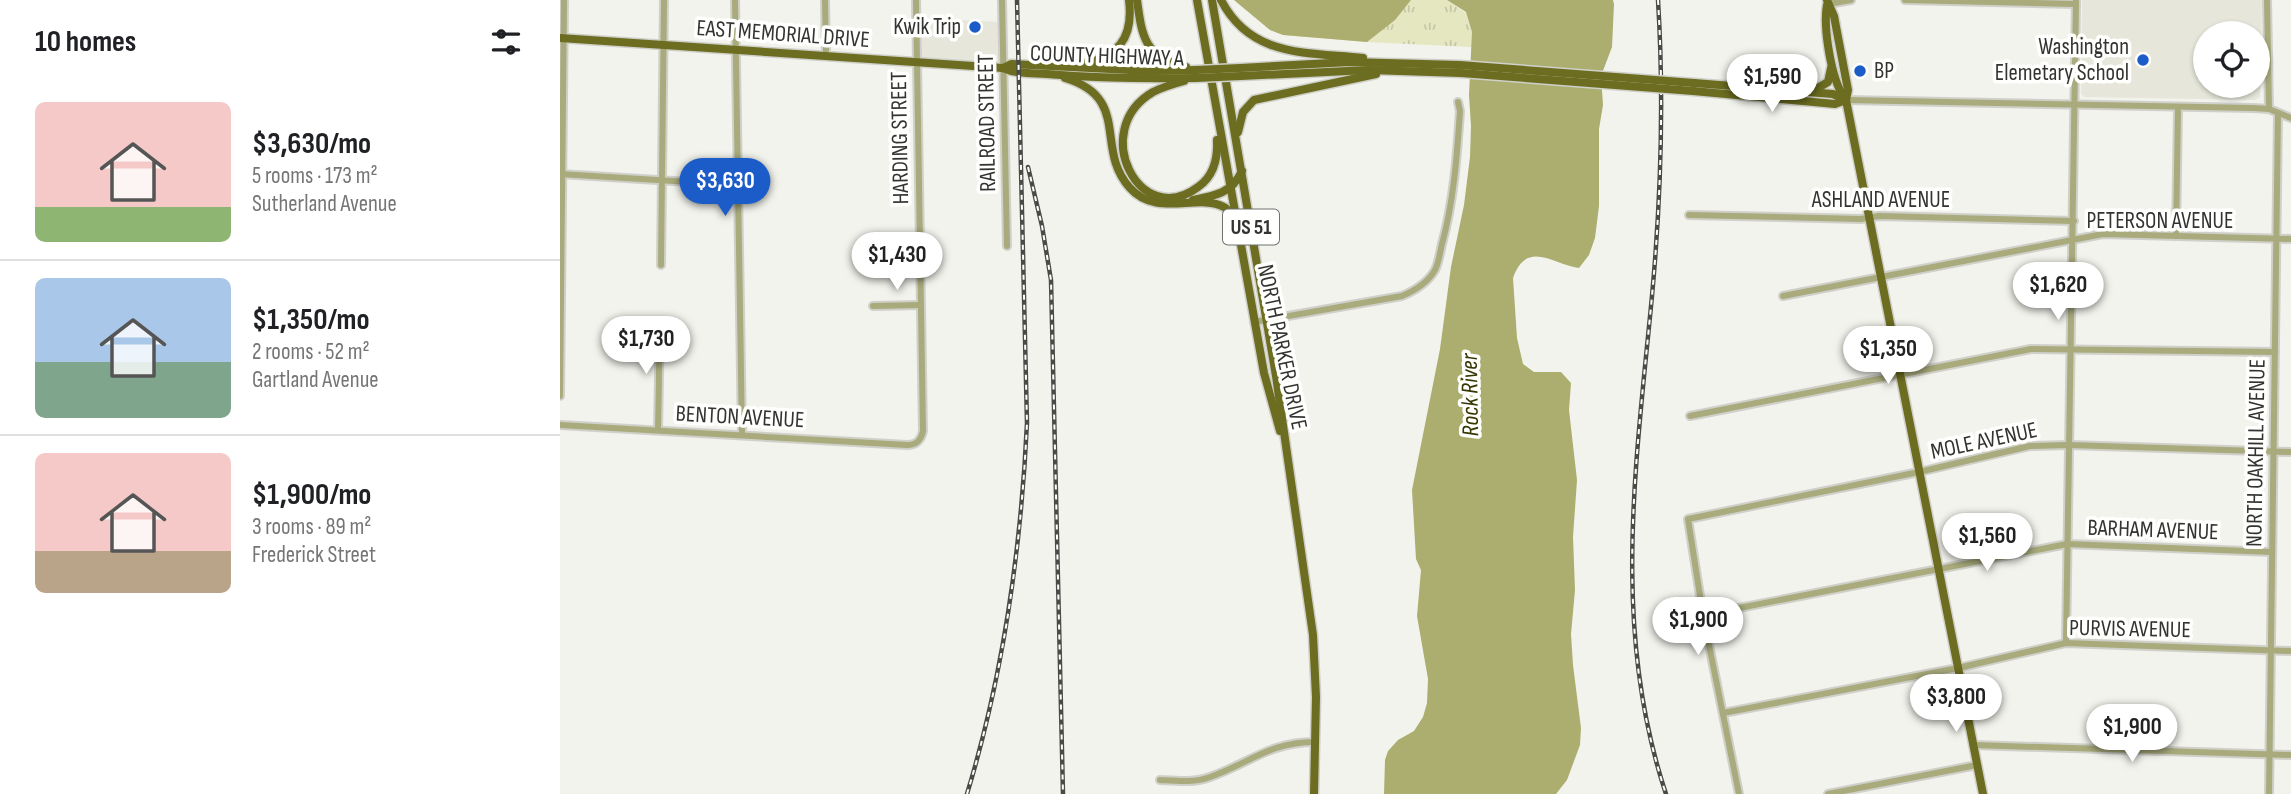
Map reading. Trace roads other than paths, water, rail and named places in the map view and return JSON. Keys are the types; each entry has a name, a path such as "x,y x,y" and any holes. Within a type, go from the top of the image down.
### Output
{"main road":[{"path":"1068,68 1101,59 1113,52 1130,29 1129,0"},
{"path":"1137,0 1143,35 1152,50 1169,62 1196,74"},
{"name":"NORTH PARKER DRIVE","path":"1197,0 1264,373 1287,454"},
{"name":"NORTH PARKER DRIVE","path":"1212,0 1267,320 1315,655 1314,794"},
{"path":"1221,0 1230,15 1247,33 1281,49 1408,63"},
{"path":"1827,2 1825,17 1829,44 1838,89 1846,100"},
{"path":"1827,2 1834,16 1848,90 1846,100 1983,794"},
{"name":"EAST MEMORIAL DRIVE","path":"562,38 1003,68"},
{"path":"1810,92 1828,82 1831,70 1829,44"},
{"name":"COUNTY HIGHWAY A","path":"1240,72 1350,62 1408,63 1693,87"},
{"name":"COUNTY HIGHWAY A","path":"1003,68 1011,64 1196,74"},
{"name":"COUNTY HIGHWAY A","path":"1003,68 1052,75 1128,78 1240,72 1461,69"},
{"path":"1237,142 1243,112 1254,100 1365,76 1415,71"},
{"path":"1196,74 1155,91 1141,101 1130,116 1123,132 1122,150 1126,169 1136,182 1151,192 1169,197 1187,194 1205,181 1217,159 1215,105"},
{"path":"1052,75 1083,85 1098,97 1109,121 1118,170 1131,189 1153,201 1224,207 1229,212 1242,251"},
{"path":"1693,87 1835,104 1846,100"},
{"path":"1693,87 1810,92 1833,94 1846,100"},
{"path":"1177,204 1210,197 1231,188 1242,171"}],"street":[{"path":"560,396 564,0"},
{"path":"661,265 664,0"},
{"path":"735,0 742,435"},
{"path":"825,0 826,56"},
{"name":"HARDING STREET","path":"916,0 923,431 918,442"},
{"name":"RAILROAD STREET","path":"1002,0 1007,246"},
{"path":"1827,2 1851,0"},
{"path":"1905,0 2076,2 2066,643"},
{"path":"2267,0 2269,109"},
{"path":"1846,100 2269,109 2291,118"},
{"path":"1254,322 1402,296 1414,291 1425,281 1435,270 1447,226 1456,174 1460,111 1458,102"},
{"path":"2176,236 2178,107"},
{"name":"NORTH OAKHILL AVENUE","path":"2269,794 2278,113"},
{"path":"561,174 738,185"},
{"name":"ASHLAND AVENUE","path":"1689,215 2074,221"},
{"name":"PETERSON AVENUE","path":"1783,296 2103,234 2291,239"},
{"path":"873,306 920,305"},
{"path":"658,430 660,322"},
{"path":"1690,416 2026,349 2274,352"},
{"name":"BENTON AVENUE","path":"560,425 907,445 918,442"},
{"name":"MOLE AVENUE","path":"1703,615 1688,519 1919,472 2030,446 2291,452"},
{"name":"BARHAM AVENUE","path":"1703,615 2067,544 2272,552"},
{"path":"1703,615 1739,794"},
{"name":"PURVIS AVENUE","path":"1723,713 1958,668 2066,643 2291,651"},
{"path":"1160,780 1202,779 1271,748 1297,742 1315,742"},
{"path":"1973,745 2291,755"},
{"path":"1828,794 1977,765"}],"water":[{"path":"1234,0 1411,0 1395,20 1367,42 1283,35 1270,30"},
{"name":"Rock River","path":"1447,0 1613,0 1614,4 1612,47 1601,76 1603,105 1599,129 1599,206 1595,238 1589,255 1579,268 1542,257 1526,259 1513,278 1517,338 1523,364 1534,372 1561,372 1571,383 1569,410 1577,480 1573,537 1575,590 1571,634 1581,728 1580,745 1567,780 1556,794 1384,794 1385,760 1388,751 1398,740 1414,731 1423,717 1427,703 1428,679 1417,616 1421,570 1416,559 1412,490 1440,349 1451,267 1464,205 1471,126 1469,95 1472,32 1466,12"}],"railway":[{"path":"967,794 991,702 1009,610 1027,423 1017,0"},
{"path":"1658,0 1661,74 1659,185 1632,546 1638,670 1649,732 1666,794"},
{"path":"1028,167 1051,280 1063,794"}],"place":[{"name":"Kwik Trip","path":"975,27"},
{"name":"Washington Elemetary School","path":"2143,60"},
{"name":"BP","path":"1860,71"}]}
